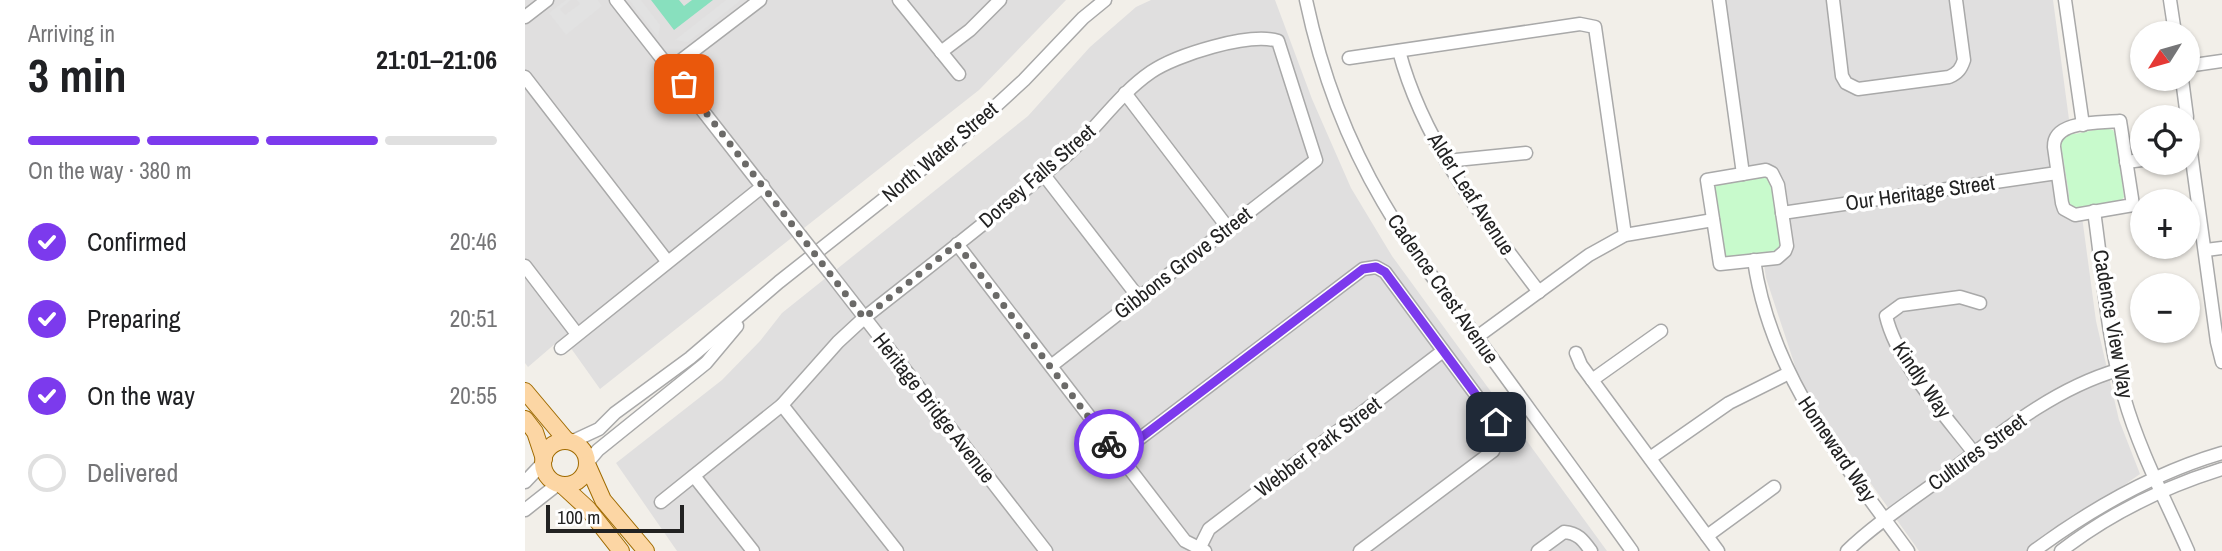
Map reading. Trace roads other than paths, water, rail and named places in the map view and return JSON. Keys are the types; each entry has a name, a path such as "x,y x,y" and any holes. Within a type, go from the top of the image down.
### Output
{"main road":[{"path":"525,391 569,442 580,447 603,500 646,551"},
{"path":"525,419 535,432 548,477 588,509 621,551"},
{"path":"543,461 553,445 569,442"},
{"path":"560,484 580,480 587,464"}],"street":[{"path":"525,17 547,0"},
{"name":"Heritage Bridge Avenue","path":"616,0 1046,551"},
{"path":"671,68 759,0"},
{"path":"899,0 959,74"},
{"path":"941,52 970,30 1000,0"},
{"name":"North Water Street","path":"569,442 599,429 961,138 1024,80 1083,18 1105,0"},
{"name":"Cadence Crest Avenue","path":"1306,0 1325,74 1345,126 1363,165 1403,234 1632,551"},
{"path":"1719,0 1743,174"},
{"path":"1833,0 1842,76 1851,88 1858,89 1956,74 1962,68 1964,60 1956,0"},
{"path":"2065,0 2083,125"},
{"path":"2170,0 2173,21"},
{"path":"1349,58 1580,24 1595,27 1625,235"},
{"name":"Dorsey Falls Street","path":"661,502 782,405 830,350 864,318 1044,175 1079,144 1125,93 1151,71 1190,52 1258,38 1278,41 1315,160"},
{"name":"Alder Leaf Avenue","path":"1399,51 1406,78 1446,161 1489,226 1539,292"},
{"path":"2200,64 2222,61"},
{"path":"525,76 667,261"},
{"path":"1125,93 1228,228"},
{"path":"2120,121 2126,162 2133,205 2075,215 2064,209 2053,139 2061,129 2120,121"},
{"path":"1446,161 1527,153"},
{"name":"Gibbons Grove Street","path":"1051,366 1315,160"},
{"path":"2126,162 2130,162"},
{"path":"1766,170 1772,173 1778,185 1782,213 1786,251 1777,258 1720,264 1707,180 1766,170"},
{"name":"Our Heritage Street","path":"1782,213 2057,173"},
{"path":"1044,175 1139,298"},
{"path":"2193,175 2222,362"},
{"path":"561,348 763,186"},
{"name":"Cadence View Way","path":"2094,211 2110,334 2124,398 2188,551"},
{"path":"1477,337 1589,256 1625,235 1713,220"},
{"path":"957,244 1185,541 1201,550"},
{"path":"2206,250 2222,248"},
{"name":"Homeward Way","path":"1754,260 1768,320 1807,410 1907,551"},
{"path":"525,266 577,334"},
{"path":"1118,455 1363,269 1376,267 1385,272 1496,422 1499,437 1493,451 1360,551"},
{"name":"North Water Street","path":"587,464 599,450 706,363 765,294"},
{"name":"Kindly Way","path":"1974,453 1903,358 1889,330 1886,316 1901,305 1960,297 1980,303"},
{"path":"1592,380 1661,331"},
{"name":"Webber Park Street","path":"1201,550 1209,529 1443,351"},
{"path":"1576,353 1592,380 1718,551"},
{"name":"Cultures Street","path":"1847,551 2028,414 2084,382 2118,370"},
{"path":"1650,458 1728,403 1789,373"},
{"path":"782,405 897,551"},
{"path":"2034,551 2083,516 2156,477 2222,453"},
{"path":"525,482 543,461"},
{"path":"2061,551 2114,515 2162,491 2222,469"},
{"path":"695,476 753,551"},
{"path":"525,510 560,484"},
{"path":"1707,536 1774,487"},
{"path":"1538,551 1563,532 1573,533 1583,539 1591,551"}]}
